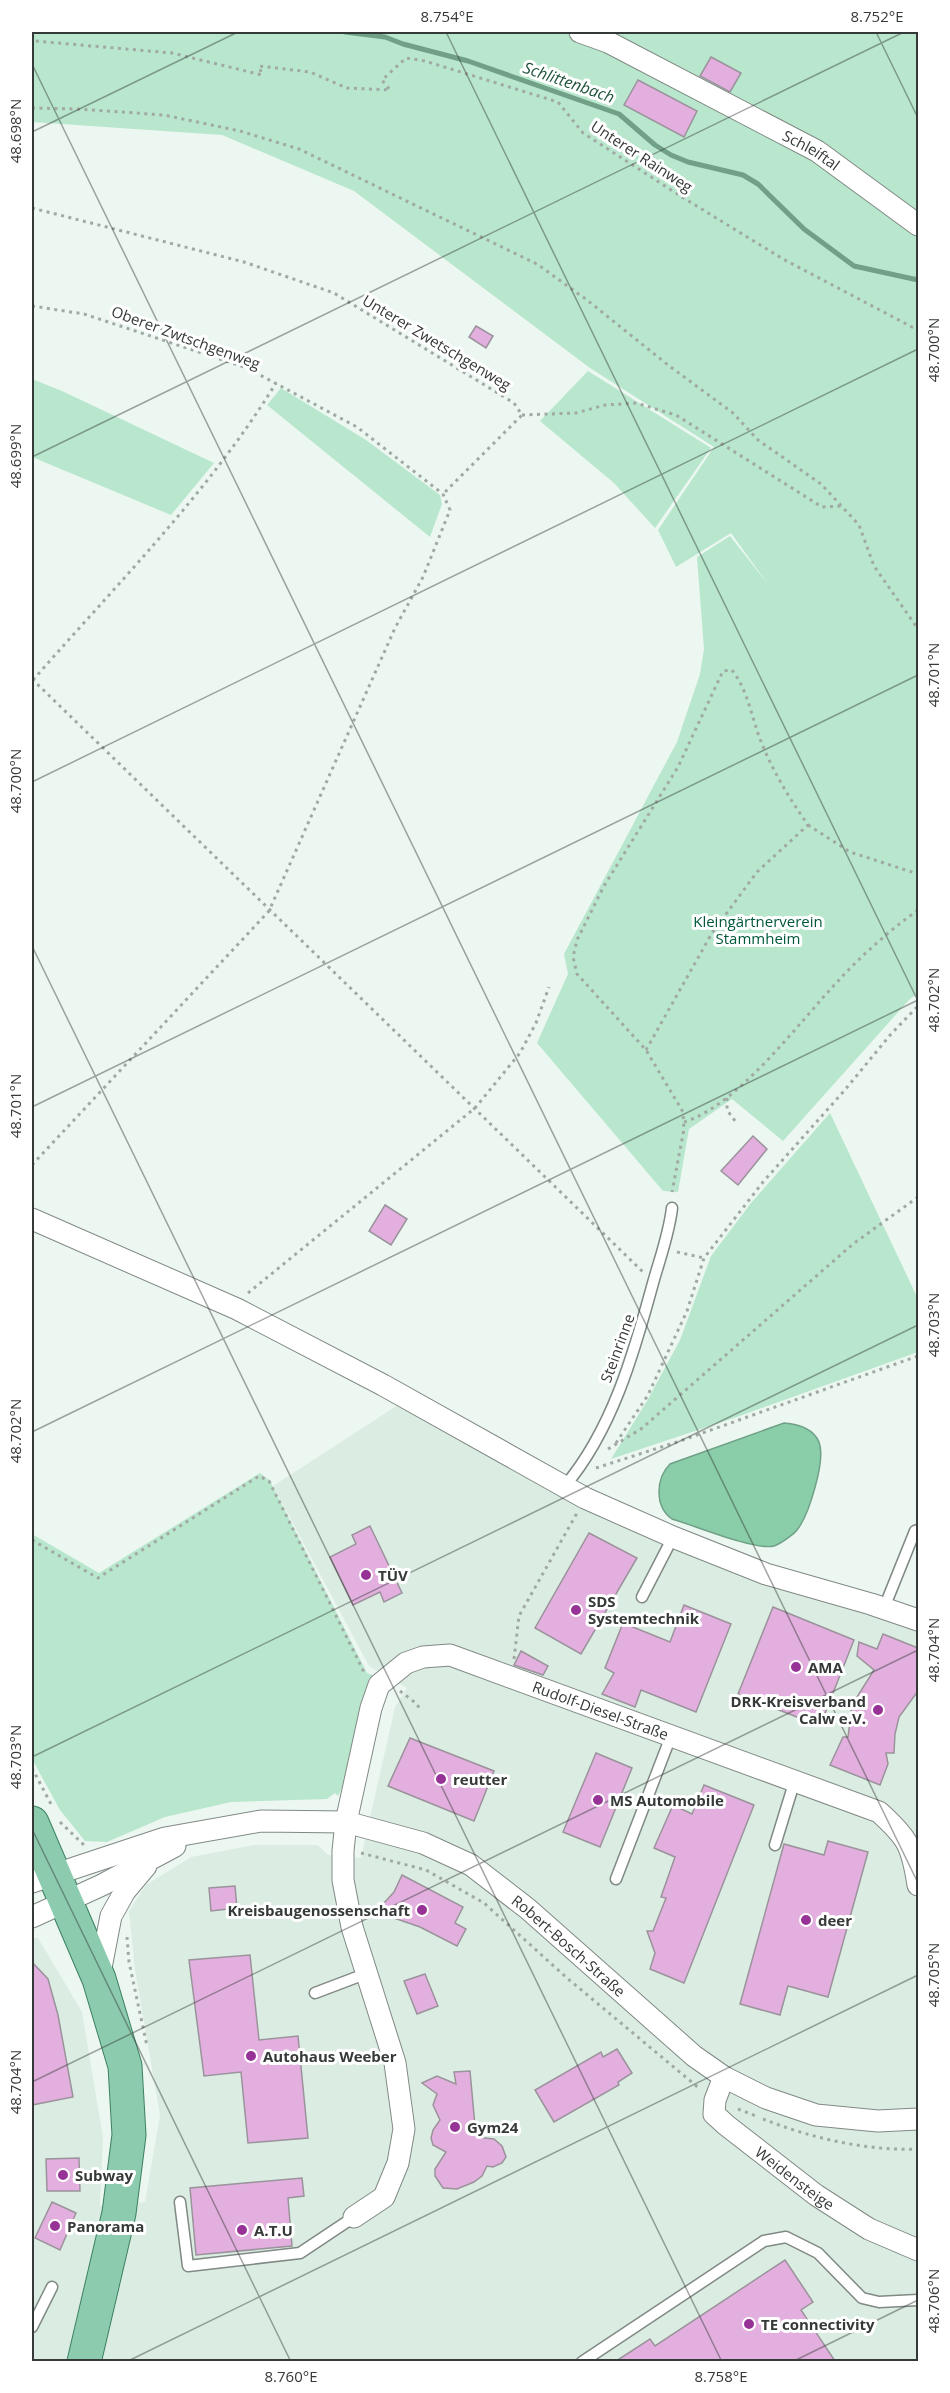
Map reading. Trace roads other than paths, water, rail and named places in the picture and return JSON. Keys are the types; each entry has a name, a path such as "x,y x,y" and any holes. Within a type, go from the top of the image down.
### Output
{"main road":[{"path":"47,1815 50,1885 99,1979 125,2066 129,2135 118,2213 84,2361"}],"street":[{"name":"Schleiftal","path":"580,32 609,42 817,151 918,225"},
{"path":"32,1219 237,1309 570,1479 585,1498 673,1537 766,1574 918,1620"},
{"name":"Rudolf-Diesel-Straße","path":"346,1822 371,1708 383,1682 406,1664 423,1657 450,1655 879,1812 902,1833 913,1854 918,1885"},
{"name":"Robert-Bosch-Straße","path":"50,1885 94,1863 165,1838 261,1821 346,1822 423,1844 471,1865 528,1909 694,2056 724,2078 766,2098 816,2115 878,2121 918,2119"},
{"path":"346,1822 343,1880 352,1928 395,2063 404,2129 398,2163 384,2197 354,2217"},
{"name":"Robert-Bosch-Straße","path":"50,1885 102,1885 200,1833"},
{"name":"Robert-Bosch-Straße","path":"99,1979 111,1916 125,1891 153,1857"},
{"path":"32,1917 50,1885"},
{"name":"Weidensteige","path":"724,2078 715,2100 714,2114 816,2195 869,2229 918,2250"}],"lane":[{"name":"Steinrinne","path":"570,1479 608,1416 640,1333 670,1227 672,1208"},
{"path":"884,1608 915,1531 918,1530"},
{"path":"642,1597 673,1537"},
{"path":"616,1879 671,1736"},
{"path":"775,1845 795,1780"},
{"path":"315,1993 365,1974"},
{"path":"180,2202 188,2265 300,2253 354,2217"},
{"path":"582,2361 764,2241 786,2237 818,2253 862,2298 879,2302 918,2300"},
{"path":"32,2327 52,2287"}],"waterway":[{"name":"Schlittenbach","path":"345,32 385,37 468,61 619,114 655,145 671,155 688,162 743,175 758,184 804,229 854,266 918,280"}],"place":[{"name":"TÜV","path":"366,1575"},
{"name":"SDS Systemtechnik","path":"576,1610"},
{"name":"AMA","path":"796,1667"},
{"name":"DRK-Kreisverband Calw e.V.","path":"878,1710"},
{"name":"reutter","path":"441,1779"},
{"name":"MS Automobile","path":"598,1800"},
{"name":"Kreisbaugenossenschaft","path":"422,1910"},
{"name":"deer","path":"806,1920"},
{"name":"Autohaus Weeber","path":"251,2056"},
{"name":"Gym24","path":"455,2127"},
{"name":"Subway","path":"63,2175"},
{"name":"Panorama","path":"55,2226"},
{"name":"A.T.U","path":"242,2230"},
{"name":"TE connectivity","path":"749,2324"}],"park label":[{"name":"Kleingärtnerverein Stammheim","path":"758,930"}]}
